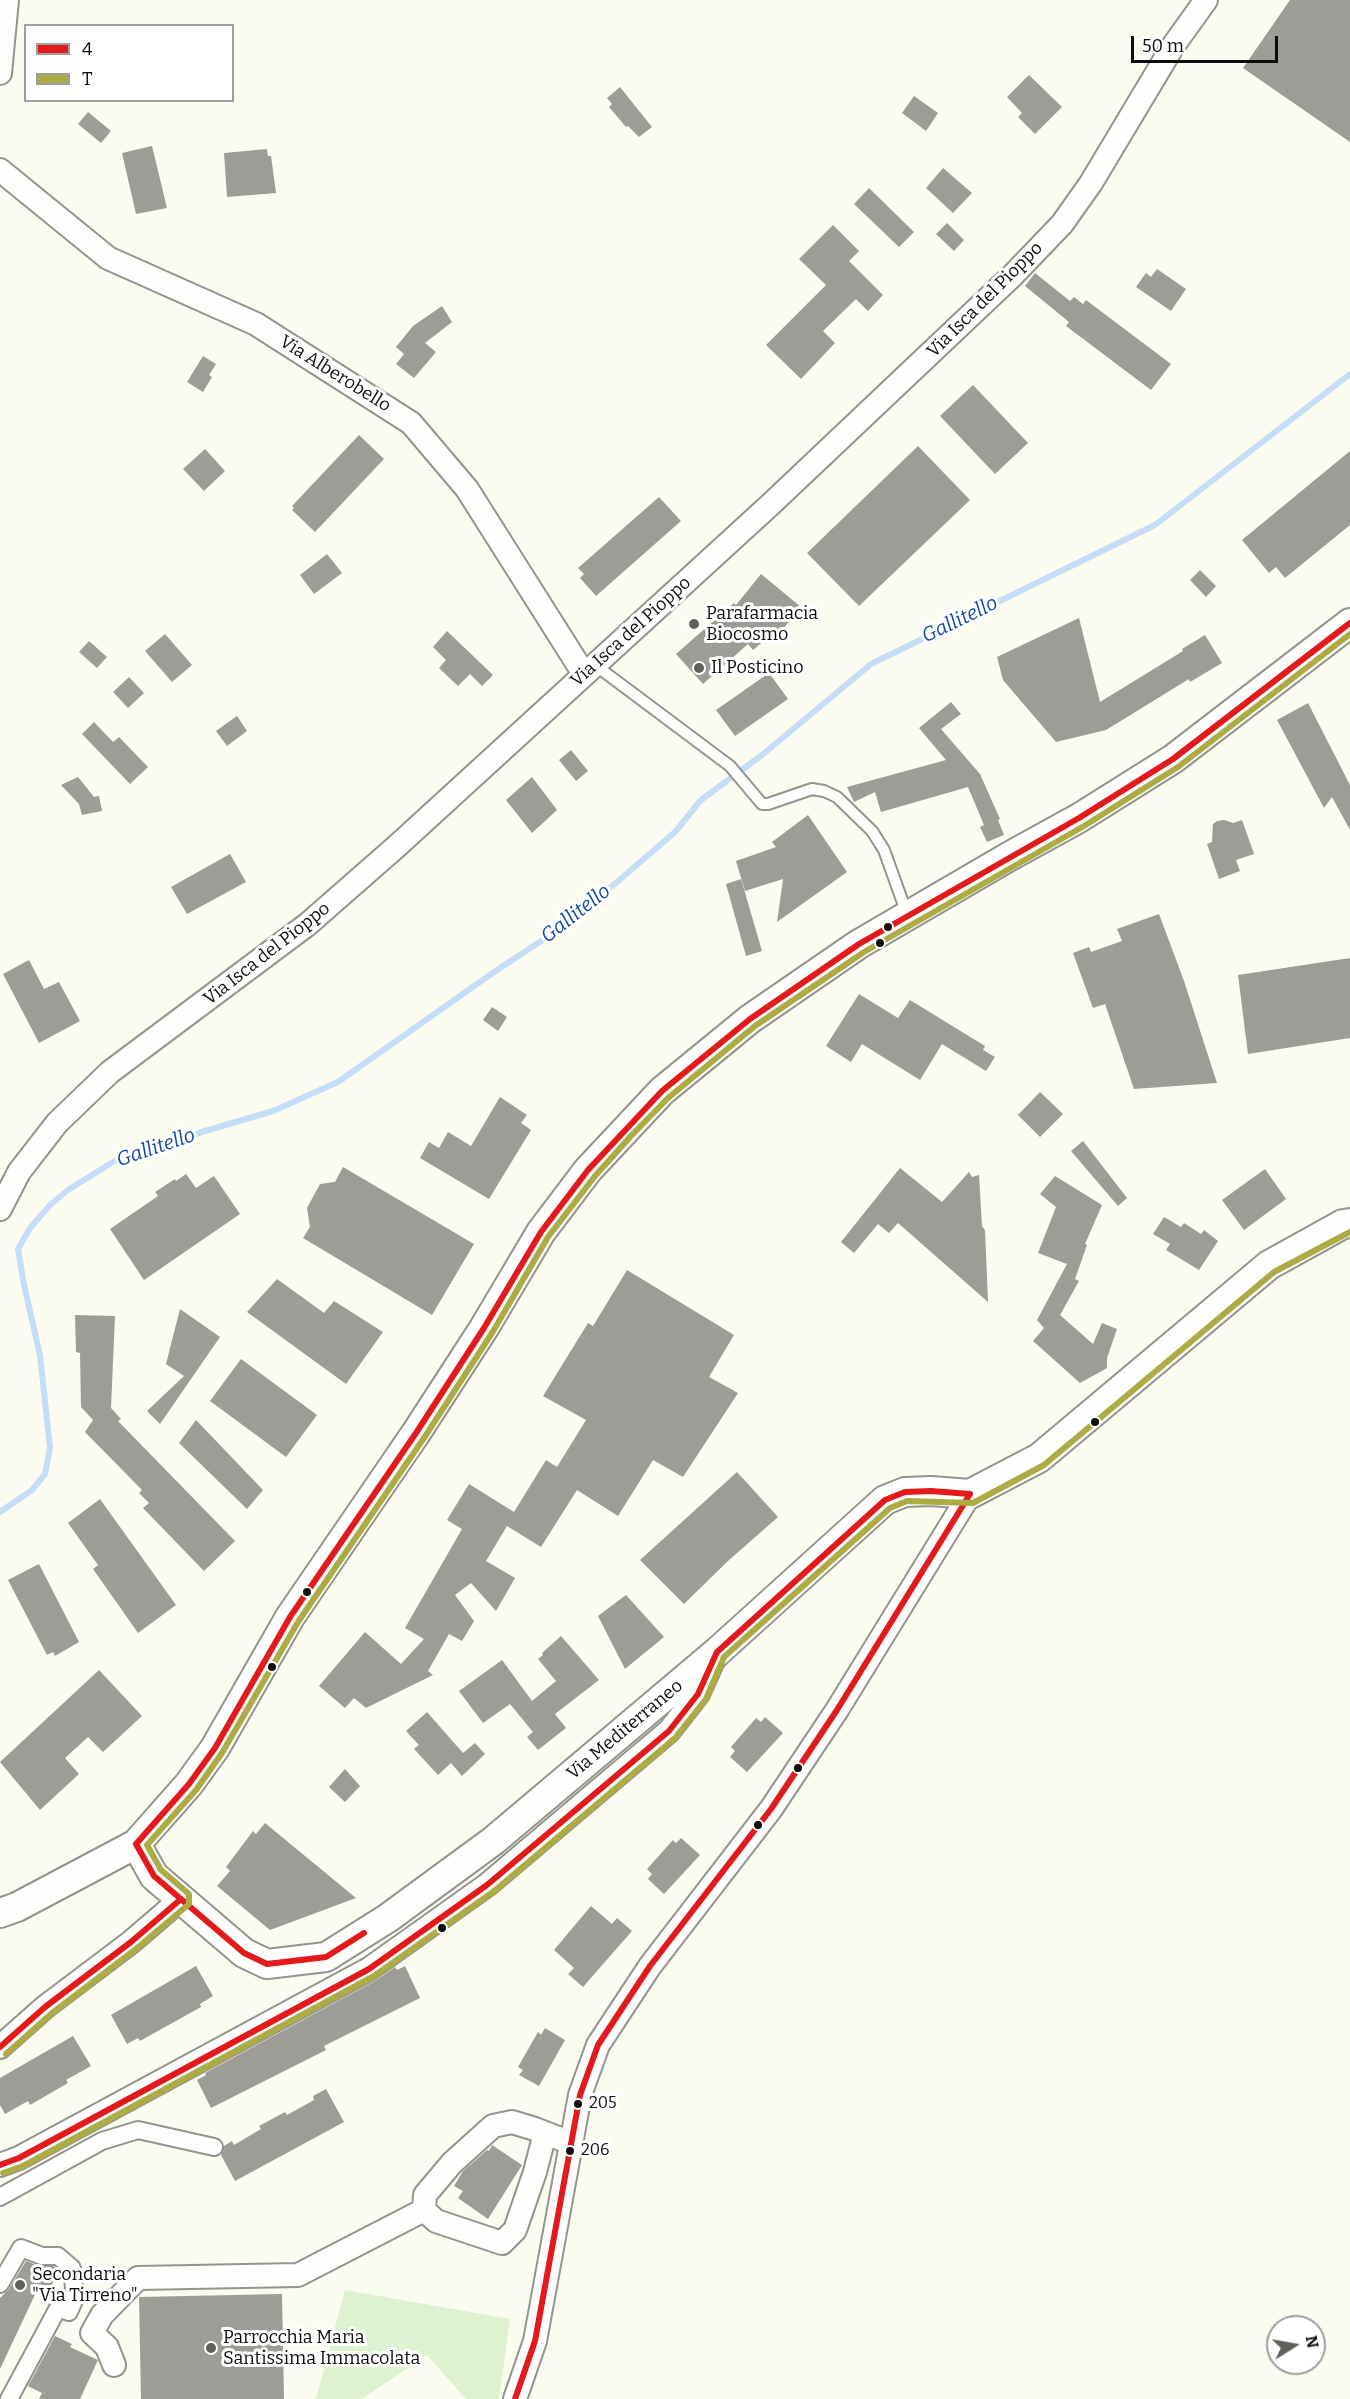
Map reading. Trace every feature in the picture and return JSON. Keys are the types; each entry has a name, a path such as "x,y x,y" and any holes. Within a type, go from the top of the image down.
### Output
{"street":[{"path":"0,73 7,0"},
{"name":"Via Isca del Pioppo","path":"0,1209 19,1172 57,1123 110,1072 308,924 397,846 771,504 932,353 1062,224 1092,183 1173,46 1206,0"},
{"name":"Via Alberobello","path":"0,170 108,258 256,324 411,423 467,489 589,669"},
{"path":"0,1913 17,1907 136,1844 189,1784 215,1748 290,1617 484,1329 541,1232 588,1170 662,1090 750,1019 859,944 1079,818 1173,759 1350,623"},
{"path":"515,2399 535,2341 580,2095 598,2045 650,1966 771,1809 837,1710 970,1494 1039,1458 1269,1265 1343,1224 1350,1223"},
{"name":"Via Mediterraneo","path":"136,1844 154,1875 244,1953 267,1964 326,1957 388,1918 494,1841 717,1652 885,1500 905,1492 970,1494"},
{"path":"0,2165 19,2158 369,1969 487,1885 669,1731 698,1694 717,1652"},
{"path":"0,2046 45,2007 130,1942 181,1899"},
{"path":"424,2211 425,2195 452,2163 493,2126 512,2122 571,2143"},
{"path":"0,2197 102,2140 138,2130 214,2147"},
{"path":"424,2211 436,2221 502,2243 515,2230 535,2172 545,2133"},
{"path":"114,2365 107,2347 92,2333 102,2315 138,2278 298,2275 424,2211"},
{"path":"0,2284 21,2248 42,2256 58,2256 72,2268 75,2298 69,2312 58,2308 9,2399"}],"lane":[{"path":"589,669 730,766 747,789 762,804 812,789 824,791 837,798 872,831 884,850 908,915"}],"green space":[{"path":"345,2290 510,2319 499,2399 466,2399 427,2355 362,2399 316,2399"}],"building":[{"path":"1290,0 1350,0 1350,142 1243,68"},
{"path":"1029,75 1062,107 1035,134 1018,117 1022,113 1007,97"},
{"path":"620,87 652,127 639,137 628,126 626,127 609,107 612,104 607,98"},
{"path":"914,96 938,113 926,131 902,113"},
{"path":"88,112 111,131 101,143 78,124"},
{"path":"152,146 167,208 136,214 122,153"},
{"path":"267,149 268,156 271,156 276,193 227,197 224,153"},
{"path":"943,168 972,193 953,213 926,188"},
{"path":"869,188 914,232 899,247 854,204"},
{"path":"947,223 964,240 954,251 936,234"},
{"path":"833,225 859,251 849,261 883,295 868,311 856,299 823,331 835,343 801,379 766,345 826,285 799,259"},
{"path":"1157,269 1186,289 1171,311 1136,287 1146,273 1151,277"},
{"path":"1035,273 1070,301 1074,297 1083,304 1086,300 1171,364 1151,390 1066,326 1069,322 1025,286"},
{"path":"442,306 452,322 425,343 436,352 414,378 396,364 404,354 396,347 413,326"},
{"path":"203,356 216,364 209,375 212,377 203,392 187,382"},
{"path":"973,385 1028,443 995,474 940,416"},
{"path":"359,435 384,459 315,532 292,510 294,508 292,506"},
{"path":"918,446 970,500 859,606 807,553"},
{"path":"205,449 225,471 204,491 183,469"},
{"path":"1350,451 1350,525 1285,578 1276,567 1269,573 1242,540"},
{"path":"659,497 681,521 596,596 580,578 584,574 578,568"},
{"path":"327,554 342,573 314,594 300,575"},
{"path":"1200,570 1216,586 1206,597 1190,580"},
{"path":"761,574 801,607 783,629 781,627 753,650 748,644 703,684 676,654 734,603 736,605"},
{"path":"1079,618 1100,702 1205,635 1222,663 1190,682 1189,679 1106,730 1056,742 1003,680 997,657"},
{"path":"447,631 493,675 482,686 470,674 458,686 439,668 446,660 433,647"},
{"path":"165,634 192,665 172,682 145,651"},
{"path":"89,641 107,657 97,668 79,652"},
{"path":"769,673 788,699 735,736 716,710"},
{"path":"129,677 144,693 128,708 113,692"},
{"path":"951,702 961,714 941,729 980,774 1000,819 998,820 1004,835 987,842 980,827 984,825 968,787 881,812 875,792 854,802 847,787 946,760 919,728"},
{"path":"1308,703 1350,785 1350,830 1332,797 1324,808 1277,720"},
{"path":"237,716 247,731 227,746 216,731"},
{"path":"94,722 113,742 119,737 148,767 130,784 82,734"},
{"path":"571,750 588,771 576,781 559,760"},
{"path":"78,777 94,797 99,796 102,811 82,815 79,804 61,785"},
{"path":"532,777 557,810 532,833 506,800"},
{"path":"808,815 847,872 777,922 783,879 745,891 736,861 776,847 772,842"},
{"path":"1224,820 1233,823 1242,820 1254,854 1236,860 1240,871 1219,879 1207,844 1212,842 1213,824"},
{"path":"230,854 246,882 187,914 171,887"},
{"path":"741,879 762,951 746,956 726,884"},
{"path":"1159,914 1184,981 1217,1083 1134,1089 1105,1004 1093,1008 1073,953 1089,947 1091,952 1122,941 1117,929"},
{"path":"1350,958 1350,1038 1248,1054 1238,975"},
{"path":"29,960 44,989 59,982 80,1021 39,1043 3,974"},
{"path":"859,994 898,1018 910,1000 985,1046 983,1050 995,1057 986,1071 942,1044 920,1080 862,1044 851,1062 826,1046"},
{"path":"492,1007 507,1017 498,1031 483,1020"},
{"path":"1040,1092 1063,1114 1040,1137 1018,1115"},
{"path":"500,1097 527,1115 521,1123 531,1130 489,1199 420,1158 429,1142 439,1148 448,1132 471,1146"},
{"path":"1083,1141 1127,1198 1118,1206 1071,1151"},
{"path":"343,1167 474,1244 432,1315 303,1238 310,1227 307,1208 320,1184 335,1182"},
{"path":"900,1168 942,1202 969,1172 972,1177 979,1175 982,1226 985,1230 988,1302 898,1223 889,1233 878,1224 854,1253 841,1242"},
{"path":"1265,1169 1286,1199 1244,1230 1222,1200"},
{"path":"186,1174 196,1188 214,1176 240,1214 144,1280 110,1229 158,1196 155,1192"},
{"path":"1055,1176 1102,1205 1085,1244 1087,1245 1075,1279 1079,1281 1060,1315 1093,1344 1102,1323 1117,1329 1107,1358 1107,1368 1080,1383 1033,1341 1044,1328 1037,1320 1067,1264 1038,1253 1056,1207 1040,1194"},
{"path":"1164,1217 1181,1227 1184,1223 1201,1234 1204,1230 1218,1241 1199,1270 1166,1250 1170,1244 1153,1234"},
{"path":"627,1270 734,1335 709,1377 738,1393 683,1477 653,1460 618,1516 577,1490 541,1547 507,1526 486,1561 515,1578 496,1611 471,1583 455,1595 474,1621 462,1641 449,1634 428,1671 433,1675 366,1708 354,1698 345,1708 319,1686 365,1632 401,1664 424,1639 405,1628 462,1529 447,1520 469,1484 514,1512 546,1460 557,1467 586,1420 543,1396 588,1323 593,1326"},
{"path":"277,1279 324,1313 334,1301 383,1332 346,1384 247,1312"},
{"path":"180,1309 220,1337 160,1424 147,1411 184,1376 166,1364"},
{"path":"75,1315 115,1316 111,1408 121,1419 118,1421 235,1541 204,1571 143,1508 149,1503 139,1493 142,1490 85,1432 93,1420 81,1407 80,1353 76,1352"},
{"path":"241,1359 317,1415 286,1457 210,1401"},
{"path":"196,1420 263,1490 247,1509 179,1443"},
{"path":"737,1472 778,1517 684,1604 640,1560"},
{"path":"100,1499 176,1605 138,1633 93,1569 98,1565 68,1523"},
{"path":"39,1564 79,1642 55,1656 53,1652 47,1655 8,1580"},
{"path":"626,1595 664,1637 625,1669 598,1616"},
{"path":"561,1636 599,1680 555,1714 566,1728 538,1750 527,1737 533,1732 510,1704 483,1723 459,1691 502,1660 532,1701 556,1681 538,1659"},
{"path":"99,1670 142,1716 103,1752 88,1737 65,1758 79,1774 40,1810 0,1762"},
{"path":"427,1712 463,1753 475,1743 485,1754 462,1776 451,1763 438,1775 414,1749 419,1745 406,1731"},
{"path":"765,1717 783,1733 747,1772 730,1757 735,1751 731,1747 756,1718 761,1722"},
{"path":"345,1769 360,1786 345,1802 329,1787"},
{"path":"265,1823 356,1898 270,1930 217,1886 230,1871 226,1867 253,1831 256,1834"},
{"path":"681,1838 700,1855 664,1894 648,1879 652,1874 647,1869 673,1840 676,1843"},
{"path":"591,1906 612,1924 617,1918 632,1931 583,1987 568,1974 574,1968 554,1950"},
{"path":"196,1966 213,1996 200,2004 201,2007 140,2041 138,2038 127,2044 111,2015"},
{"path":"405,1966 420,1998 324,2046 326,2050 211,2108 197,2080 206,2075 205,2073 375,1981 395,1967 397,1970"},
{"path":"545,2028 565,2040 539,2086 519,2075 523,2070 518,2067 538,2032 541,2035"},
{"path":"73,2036 91,2066 66,2080 68,2083 30,2105 28,2101 5,2114 0,2105 0,2078"},
{"path":"326,2089 344,2122 235,2181 221,2155 224,2146 232,2141 234,2145 261,2129 259,2126 285,2112 287,2115 314,2100 313,2096"},
{"path":"492,2145 522,2165 488,2219 458,2198 463,2191 454,2186 463,2171 487,2150 489,2151"},
{"path":"26,2261 39,2266 53,2266 59,2270 50,2289 40,2284 0,2369 0,2298 9,2289"},
{"name":"Parrocchia Maria Santissima Immacolata","path":"282,2294 284,2399 141,2399 139,2297"},
{"path":"55,2336 72,2344 70,2347 98,2360 80,2399 39,2399 42,2393 28,2386"}],"waterway":[{"name":"Gallitello","path":"0,1512 32,1490 45,1474 50,1448 40,1355 18,1249 30,1228 50,1205 68,1190 124,1155 273,1111 338,1082 494,972 573,920 675,832 701,800 762,755 871,664 1155,525 1350,374"}],"transit line":[{"name":"4","path":"136,1844 189,1784 215,1748 290,1617 416,1433 484,1328 541,1232 588,1170 662,1091 750,1019 859,944 1079,818 1173,759 1350,623"},
{"name":"T","path":"6,2054 51,2014 136,1949 189,1904 189,1894 161,1870 147,1845 196,1790 222,1753 298,1622 424,1438 492,1333 548,1237 595,1176 631,1136 668,1098 755,1026 864,952 1084,826 1178,767 1350,634"},
{"name":"T","path":"3,2173 23,2166 374,1976 493,1892 675,1738 706,1699 724,1657 890,1508 907,1501 973,1503 1044,1465 1274,1272 1350,1232"},
{"name":"4","path":"0,2165 19,2158 369,1969 487,1885 669,1731 698,1694 717,1652 885,1500 905,1492 970,1494"},
{"name":"4","path":"515,2399 535,2341 580,2095 598,2045 650,1966 771,1809 837,1710 970,1494"},
{"name":"4","path":"136,1844 154,1876 244,1953 267,1964 326,1957 364,1933"},
{"name":"4","path":"0,2047 45,2007 131,1942 181,1899"}],"place":[{"name":"Parafarmacia Biocosmo","path":"694,624"},
{"name":"Il Posticino","path":"699,668"},
{"name":"205","path":"578,2104"},
{"name":"206","path":"570,2151"},
{"name":"Secondaria \"Via Tirreno\"","path":"20,2285"},
{"name":"Parrocchia Maria Santissima Immacolata","path":"211,2348"}]}
